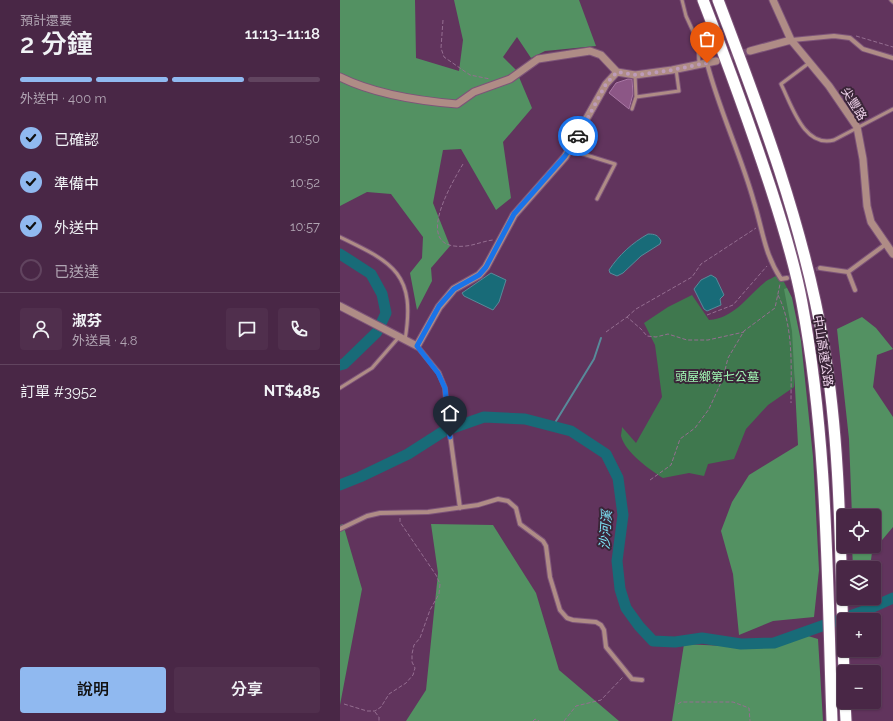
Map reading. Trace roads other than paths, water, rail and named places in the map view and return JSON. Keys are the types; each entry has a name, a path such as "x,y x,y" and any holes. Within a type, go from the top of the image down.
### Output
{"highway":[{"name":"中山高速公路","path":"703,0 733,77 764,166 781,220 802,301 818,408 826,507 832,721"},
{"name":"中山高速公路","path":"718,0 777,162 794,216 815,297 833,414 838,476 844,665"},
{"path":"845,709 846,721"}],"street":[{"name":"尖豐路","path":"773,0 791,40 833,91 857,127 863,159 867,206 871,222 893,254"},
{"path":"750,51 791,40 834,36 850,38 863,49 893,58"},
{"path":"340,77 351,82 419,101 458,104 474,92 510,79 538,59 590,51 601,55 617,72 636,75 716,61"},
{"path":"707,63 714,91 754,202 770,263 781,279 787,278"},
{"path":"417,346 439,306 454,289 479,275 486,267 514,214 565,156 606,84 617,72"},
{"path":"820,268 848,272 886,244"},
{"path":"848,272 855,290"},
{"path":"340,306 417,346 438,373 445,388 460,508"},
{"path":"340,529 367,516 400,512 428,512 460,508 498,500 503,500 513,504 518,514 520,524 543,541 546,546 550,577 560,610 567,618 596,622 601,625 604,630 606,647 626,674 632,679 642,680"}],"lane":[{"path":"682,0 686,16 698,42 699,64"},
{"path":"809,63 781,84 807,134 819,141 828,142 893,109"},
{"path":"636,97 679,91 676,69"},
{"path":"632,109 636,97 636,75"},
{"path":"573,144 583,154 614,164 597,199"},
{"path":"340,237 369,251 397,272 406,288 408,325 400,337 372,368 340,388"}],"waterway":[{"name":"沙河溪","path":"340,254 371,274 382,294 386,313 377,332 344,364 340,365"},
{"path":"553,426 594,359 601,338"},
{"name":"沙河溪","path":"340,485 408,454 444,431 484,417 525,419 571,431 606,454 618,478 623,515 617,561 620,589 626,608 639,626 653,641 675,642 702,638 741,644 774,643 864,611 893,598"}],"tunnel":[{"path":"721,59 750,51"},
{"path":"787,278 820,268"}],"park label":[{"name":"頭屋鄉第七公墓","path":"717,377"}]}
